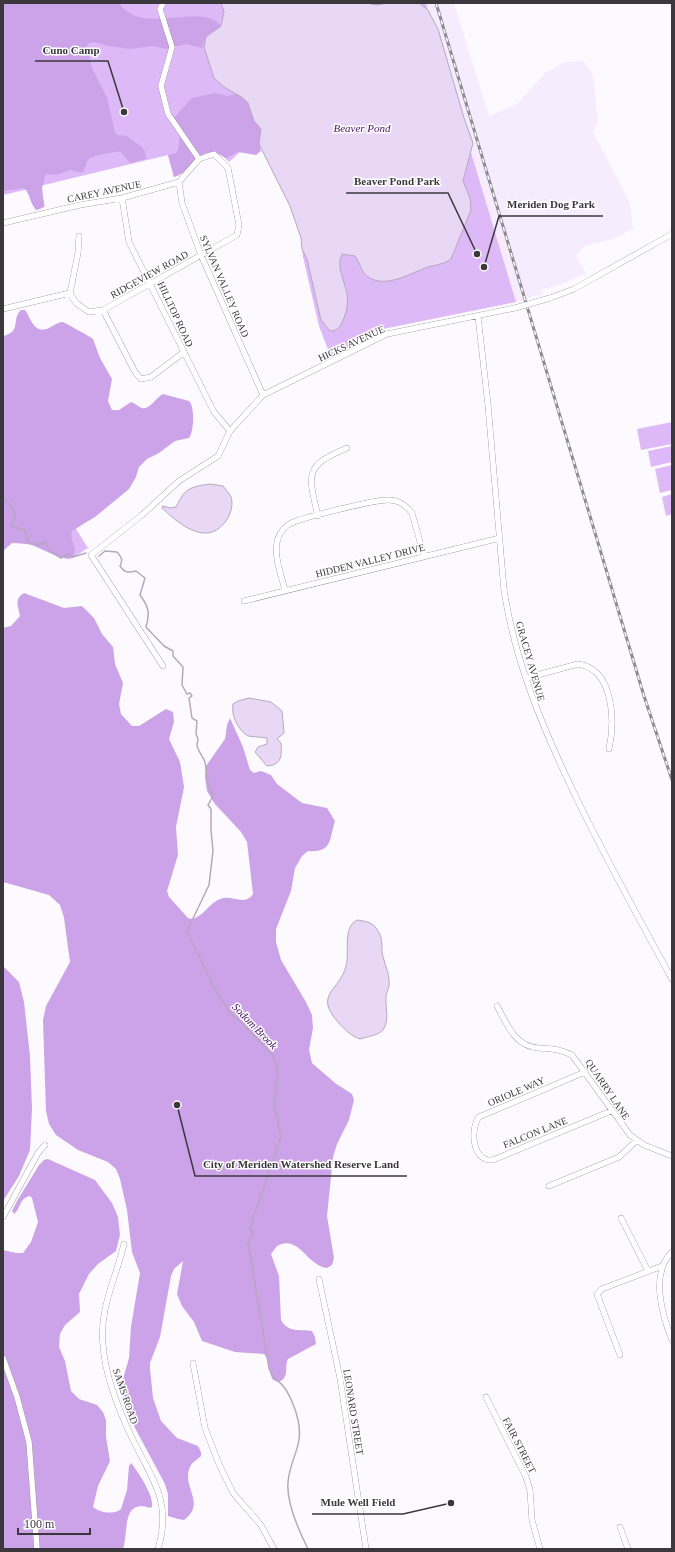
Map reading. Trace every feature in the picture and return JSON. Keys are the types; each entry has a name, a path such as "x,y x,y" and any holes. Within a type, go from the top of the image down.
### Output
{"street":[{"path":"163,3 160,9 172,47 161,86 168,114 199,159 179,182"},
{"name":"RIDGEVIEW ROAD","path":"70,292 76,303 89,312 103,310 152,284 201,254 237,235 239,225 228,168 214,154 199,159"},
{"name":"CAREY AVENUE","path":"3,224 80,205 122,198 179,182"},
{"name":"SYLVAN VALLEY ROAD","path":"179,182 182,203 201,254 263,395"},
{"name":"HILLTOP ROAD","path":"122,198 129,242 152,284 214,412 230,432"},
{"name":"HICKS AVENUE","path":"163,666 91,555 142,515 179,481 218,456 230,432 263,395 387,334 514,308 550,298 574,289 672,234"},
{"path":"3,309 70,292 78,253 79,236"},
{"path":"103,310 135,372 141,379 151,377 184,352"},
{"name":"GRACEY AVENUE","path":"478,316 507,609 526,678 545,732 577,800 672,979"},
{"path":"318,516 311,481 314,468 323,459 347,448"},
{"path":"285,590 276,553 277,540 284,528 290,524 381,500 395,500 407,507 412,513 424,556"},
{"name":"HIDDEN VALLEY DRIVE","path":"244,601 500,538"},
{"path":"526,678 578,664 585,665 597,672 604,683 611,714 612,734 609,749"},
{"name":"QUARRY LANE","path":"497,1006 512,1032 520,1042 530,1047 554,1049 566,1052 576,1059 625,1130 636,1141 672,1156"},
{"name":"ORIOLE WAY","path":"476,1143 475,1125 479,1117 585,1072"},
{"name":"FALCON LANE","path":"476,1143 480,1157 483,1160 493,1160 611,1111"},
{"path":"549,1186 619,1156 636,1141"},
{"path":"3,1217 38,1153 45,1146"},
{"path":"621,1218 648,1271"},
{"name":"SAMS ROAD","path":"124,1244 105,1307 102,1345 108,1371 124,1419 161,1497 164,1520 158,1549"},
{"path":"672,1252 662,1266 660,1280 663,1305 672,1340"},
{"path":"620,1354 597,1294 602,1289 662,1266"},
{"name":"LEONARD STREET","path":"320,1280 340,1378 366,1549"},
{"path":"3,1358 22,1412 29,1442 37,1549"},
{"path":"193,1363 205,1428 219,1464 233,1493 260,1525 274,1549"},
{"name":"FAIR STREET","path":"486,1397 526,1477 530,1490 532,1520 540,1549"},
{"path":"620,1527 628,1549"}],"shaded area":[{"path":"3,3 426,3 516,302 378,330 331,357 319,326 303,257 301,238 290,206 259,144 251,142 229,162 220,154 212,152 205,153 174,177 168,155 40,186 45,207 35,210 29,189 3,195"},
{"path":"3,3 119,3 129,13 142,18 156,19 200,16 212,19 221,26 204,39 202,48 186,44 166,49 153,46 130,49 93,42 88,44 87,47 92,68 107,98 115,132 117,135 127,136 142,147 145,151 146,159 130,163 121,152 110,153 94,156 89,159 82,173 71,170 56,175 46,174 42,188 44,205 42,208 37,210 34,208 28,193 24,188 3,191"},
{"path":"426,3 454,3 489,116 517,104 545,73 565,62 584,61 593,75 598,123 593,132 630,203 633,229 610,240 585,246 576,255 586,273 560,285 541,290 543,294 516,302 470,152 473,143 437,27"},
{"path":"215,93 227,96 237,94 247,101 254,121 261,129 259,144 261,151 256,155 238,152 226,158 217,153 209,153 197,158 181,174 174,177 168,155 176,153 179,145 178,131 174,118 192,98"},
{"path":"21,310 25,310 37,328 44,330 63,322 93,339 100,358 112,379 108,401 112,410 119,410 131,402 145,408 163,394 189,401 193,413 193,425 189,438 175,441 159,453 147,459 139,467 136,477 129,489 95,517 73,530 71,534 75,553 68,559 26,544 12,543 3,551 3,336 12,332 18,314"},
{"path":"672,422 672,444 641,450 637,429"},
{"path":"672,446 672,462 651,467 648,451"},
{"path":"672,465 672,490 660,493 655,469"},
{"path":"672,494 672,514 666,516 662,497"},
{"path":"101,510 76,529 88,548 71,559 63,555 60,513"},
{"path":"24,593 64,608 82,606 94,618 102,634 113,647 115,664 123,683 119,704 121,714 132,726 139,726 166,709 173,712 174,722 169,739 180,762 184,787 176,827 178,855 167,891 169,897 188,918 192,919 200,915 213,903 220,899 229,898 246,900 253,894 247,842 241,832 215,804 207,791 205,777 206,766 225,739 227,725 230,718 243,747 250,770 254,773 261,771 271,775 277,784 302,803 327,808 335,821 329,844 322,850 308,851 302,856 295,868 291,891 276,929 276,942 281,960 312,1015 313,1028 309,1050 312,1063 335,1083 352,1094 354,1100 349,1120 337,1144 333,1157 327,1216 334,1258 332,1265 327,1268 320,1266 297,1247 291,1244 285,1243 277,1246 271,1254 279,1276 281,1320 291,1329 312,1331 316,1344 288,1359 286,1375 279,1382 273,1380 264,1354 235,1352 202,1341 194,1322 182,1306 177,1294 183,1261 174,1269 171,1276 160,1337 150,1363 150,1369 153,1398 161,1421 177,1438 198,1446 201,1452 201,1456 193,1462 188,1474 188,1481 194,1501 190,1514 184,1520 168,1516 168,1494 165,1484 135,1428 121,1386 129,1358 131,1327 140,1273 132,1252 127,1210 120,1179 116,1169 108,1162 78,1150 56,1135 49,1124 46,1111 43,1020 46,1006 70,962 64,918 60,905 49,895 3,882 3,628 11,626 20,616 18,600"},
{"path":"3,966 19,982 24,1002 30,1056 32,1109 30,1150 19,1176 3,1201"},
{"path":"48,1159 95,1180 112,1203 118,1217 120,1235 116,1251 98,1264 89,1274 79,1294 80,1312 65,1325 60,1334 59,1347 65,1361 71,1391 79,1399 97,1405 103,1412 106,1420 106,1437 110,1461 98,1486 93,1507 99,1511 111,1513 121,1509 127,1490 129,1466 131,1463 138,1472 149,1492 152,1504 151,1508 141,1506 135,1508 131,1512 128,1518 123,1549 3,1549 3,1250 23,1253 31,1242 38,1222 32,1198 30,1196 26,1197 14,1214 12,1211 39,1165 44,1160"}],"water":[{"name":"Beaver Pond","path":"221,3 366,3 377,5 387,3 419,3 428,10 438,29 464,118 473,143 463,181 470,198 471,210 449,261 428,267 398,279 383,281 368,277 362,270 355,256 342,254 340,269 346,291 347,308 342,323 336,330 330,331 321,320 307,259 302,249 301,238 290,206 259,144 261,129 254,121 248,103 243,98 224,87 214,78 204,47 206,37 221,26 224,12"},
{"path":"210,484 223,486 231,497 232,503 226,521 217,530 205,533 187,528 162,508 163,506 170,508 176,507 185,492 198,486"},
{"path":"249,698 271,702 282,711 284,733 277,739 281,743 281,755 276,764 267,766 255,752 258,747 267,744 267,738 248,736 241,730 234,718 233,704"},
{"path":"357,920 372,924 379,933 382,941 382,952 388,973 389,983 386,996 387,1018 383,1030 372,1036 360,1039 351,1034 338,1022 331,1013 328,1005 330,993 339,981 346,966 348,934 352,924"}],"waterway":[{"name":"Sodom Brook","path":"3,497 12,507 15,517 11,525 25,530 28,541 37,545 44,542 51,552 61,558 68,554 73,557 86,553"},
{"name":"Sodom Brook","path":"99,556 105,551 117,552 122,559 120,566 123,570 129,572 136,571 145,578 140,595 148,610 146,627 164,646 173,651 173,656 183,667 182,685 187,694 190,693 192,696 189,698 192,718 197,721 196,734 198,739 198,750 205,762 208,781 212,792 212,798 208,805 211,809 213,851 209,885 187,931 214,988 230,1013 238,1019 273,1055 278,1072 274,1105 281,1136 253,1219 250,1229 253,1232 248,1243 269,1368 272,1376 282,1384 288,1394 298,1420 298,1445 289,1474 288,1490 294,1517 308,1549"}],"railway":[{"path":"436,3 644,696 672,780"}],"place":[{"name":"Cuno Camp","path":"124,112"},
{"name":"Beaver Pond Park","path":"477,254"},
{"name":"Meriden Dog Park","path":"484,267"},
{"name":"City of Meriden Watershed Reserve Land","path":"177,1105"},
{"name":"Mule Well Field","path":"451,1503"}]}
